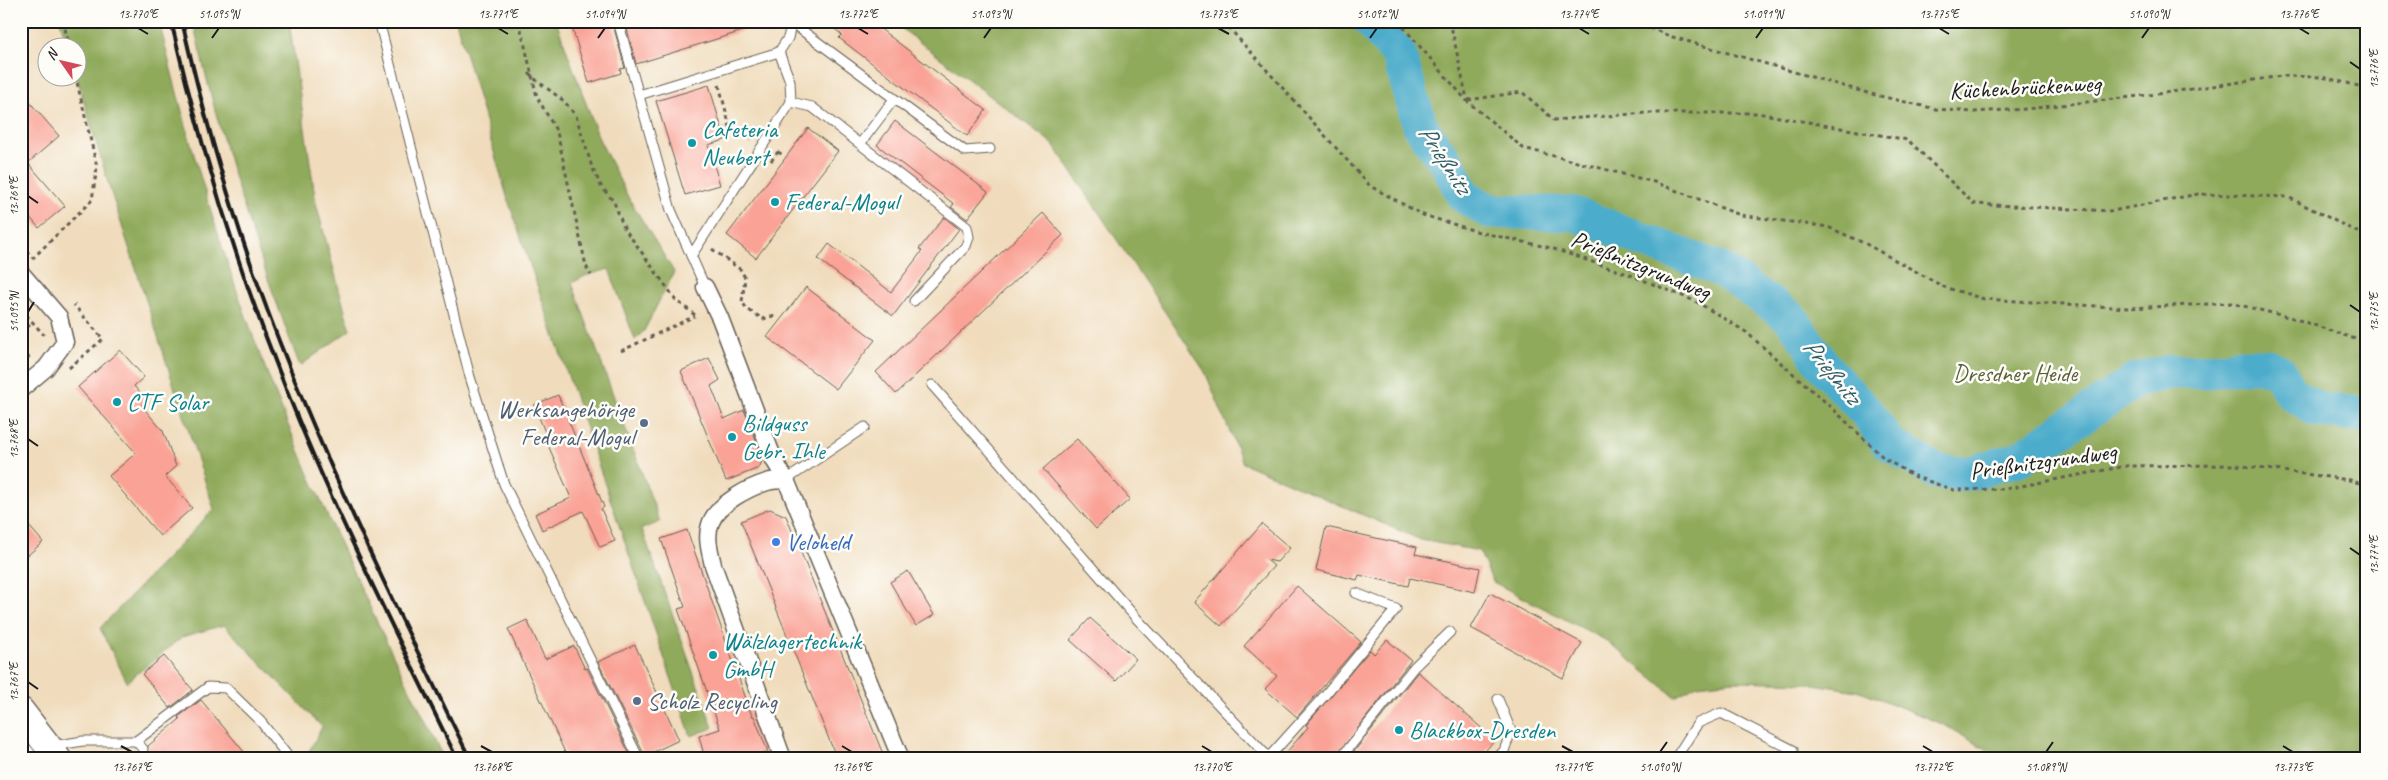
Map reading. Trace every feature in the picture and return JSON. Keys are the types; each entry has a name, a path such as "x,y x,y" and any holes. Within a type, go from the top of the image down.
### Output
{"main road":[{"path":"21,712 53,753"},
{"path":"21,755 24,759"}],"street":[{"path":"21,389 46,368 65,342 59,316 24,269"},
{"path":"705,286 715,307 774,460 786,480 901,759"},
{"path":"783,759 713,565 708,541 711,522 736,496 768,481 786,480"}],"lane":[{"path":"379,21 467,368 504,484 639,759"},
{"path":"618,21 671,210 705,286"},
{"path":"639,95 779,52 788,38 792,22 965,151 990,149"},
{"path":"691,256 712,220 763,147 790,102 790,82 779,52"},
{"path":"860,144 894,99"},
{"path":"790,102 812,107 967,227 969,237 966,246 914,301"},
{"path":"932,385 1138,620 1270,758 1396,609 1356,593"},
{"path":"786,480 865,427"},
{"path":"1340,759 1414,667 1450,632"},
{"path":"53,753 83,741 136,741 208,687 226,688 261,722 290,759"},
{"path":"1496,759 1504,751 1511,731 1498,699"},
{"path":"1675,759 1698,723 1721,713 1792,750"},
{"path":"136,741 143,749"}],"path":[{"path":"64,21 68,38"},
{"path":"519,21 529,73 537,97 556,132 586,266 591,275"},
{"name":"Prießnitzgrundweg","path":"1223,21 1370,186 1423,215 1479,232 1559,251 1628,274 1697,302 1746,332 1832,408 1885,459 1916,477 1954,490 2004,489 2126,466 2236,465 2350,480 2367,486"},
{"path":"1398,21 1467,100 1523,148 1654,182 1740,215 1828,227 1866,244 1944,287 1984,299 2128,308 2231,303 2293,318 2367,343"},
{"path":"1450,21 1467,100"},
{"name":"Küchenbrückenweg","path":"1635,21 1669,36 1871,94 1936,109 1972,112 2026,109 2175,92 2282,76 2322,77 2367,88"},
{"path":"715,72 730,128"},
{"path":"529,73 564,101 576,116 592,167 601,186 614,202 624,228 676,300 695,315"},
{"path":"24,269 92,200 97,167 78,88"},
{"path":"1467,100 1522,92 1554,120 1646,113 1757,113 1908,140 1974,204 2112,211 2198,194 2288,197 2367,237"},
{"path":"722,130 730,128 763,147"},
{"path":"778,152 785,156"},
{"path":"712,249 741,270 745,278 742,302 747,309 763,319 776,315"},
{"path":"621,351 715,307"},
{"path":"21,309 59,351"},
{"path":"21,333 33,322"}],"green space":[{"path":"60,21 159,21 194,156 221,244 268,375 330,521 444,759 305,759 322,727 224,625 182,637 127,682 100,628 214,509 109,186 80,88 88,88 88,38 65,38"},
{"path":"193,21 289,21 316,203 350,330 300,366 240,195 203,65"},
{"path":"456,21 556,21 599,139 628,197 674,272 644,331 635,340 609,269 585,276 572,283 660,522 642,529 713,728 691,736 508,200"},
{"name":"Dresdner Heide","path":"892,21 2367,21 2367,759 2003,759 1944,725 1863,692 1807,683 1734,681 1697,685 1675,697 1607,641 1493,582 1479,551 1421,540 1243,463 1205,372 1053,144"}],"building":[{"path":"570,21 612,21 625,68 620,69 621,73 589,83"},
{"path":"625,21 761,21 762,25 636,64"},
{"path":"825,21 870,21 986,110 967,136 839,38 842,35"},
{"name":"Cafeteria Neubert","path":"709,85 725,140 708,145 720,185 685,195 656,101"},
{"path":"21,92 59,136 28,163 65,206 39,228 21,207"},
{"path":"895,121 988,192 967,219 951,207 954,204 877,145"},
{"name":"Federal-Mogul","path":"808,128 838,151 756,258 727,235"},
{"path":"1043,213 1063,235 896,394 876,372"},
{"path":"944,217 959,229 893,316 818,259 829,244 891,292 922,251 919,249"},
{"path":"806,287 875,340 836,389 767,337"},
{"path":"120,350 144,377 134,386 146,400 141,405 163,431 176,466 165,476 192,508 160,536 109,476 136,453 78,387"},
{"name":"Bildguss Gebr. Ihle","path":"709,358 720,380 711,386 724,419 744,410 763,459 759,468 726,481 681,371"},
{"path":"558,395 604,507 601,509 615,541 600,547 583,511 542,530 535,514 571,498 545,438 547,437 534,405"},
{"path":"1077,439 1130,499 1096,529 1043,469"},
{"path":"770,509 786,516 885,759 837,759 741,521"},
{"path":"21,517 43,542 21,561"},
{"path":"1262,524 1290,548 1277,562 1267,560 1274,566 1221,626 1194,602"},
{"path":"1326,527 1417,547 1415,554 1480,568 1475,592 1410,578 1408,586 1359,575 1357,580 1316,570"},
{"path":"687,530 752,716 754,716 768,752 751,759 705,759 699,736 720,729 678,609 685,607 661,539"},
{"path":"908,571 934,615 916,626 890,582"},
{"path":"1297,586 1361,642 1297,717 1265,689 1277,676 1244,646"},
{"path":"1490,593 1582,643 1563,678 1471,628"},
{"path":"1090,618 1136,659 1116,681 1070,640"},
{"path":"527,620 545,659 574,646 585,669 587,668 632,759 568,759 508,629"},
{"path":"1387,640 1411,660 1334,759 1281,759 1308,727 1306,725 1370,650 1374,654"},
{"path":"635,645 679,740 645,756 598,662"},
{"path":"164,656 193,690 170,708 142,674"},
{"path":"1418,672 1495,740 1478,759 1348,759"},
{"path":"201,700 250,759 133,759 139,754 147,754 148,746 180,719 178,717"}],"waterway":[{"name":"Prießnitz","path":"1370,21 1399,55 1421,128 1447,163 1464,196 1489,211 1575,214 1722,270 1791,318 1825,368 1868,414 1888,443 1937,472 1966,474 2019,459 2138,379 2170,372 2208,371 2240,366 2268,366 2280,372 2290,392 2318,410 2367,415"}],"railway":[{"path":"171,21 193,110 232,242 279,371 341,518 457,759"},
{"path":"182,21 204,110 229,198 274,328 311,420 354,518 470,759"}],"place":[{"name":"Cafeteria Neubert","path":"692,143"},
{"name":"Federal-Mogul","path":"775,202"},
{"name":"CTF Solar","path":"117,402"},
{"name":"Werksangehörige Federal-Mogul","path":"644,423"},
{"name":"Bildguss Gebr. Ihle","path":"732,437"},
{"name":"Veloheld","path":"776,542"},
{"name":"Wälzlagertechnik GmbH","path":"713,655"},
{"name":"Scholz Recycling","path":"637,701"},
{"name":"Blackbox-Dresden","path":"1399,730"}]}
